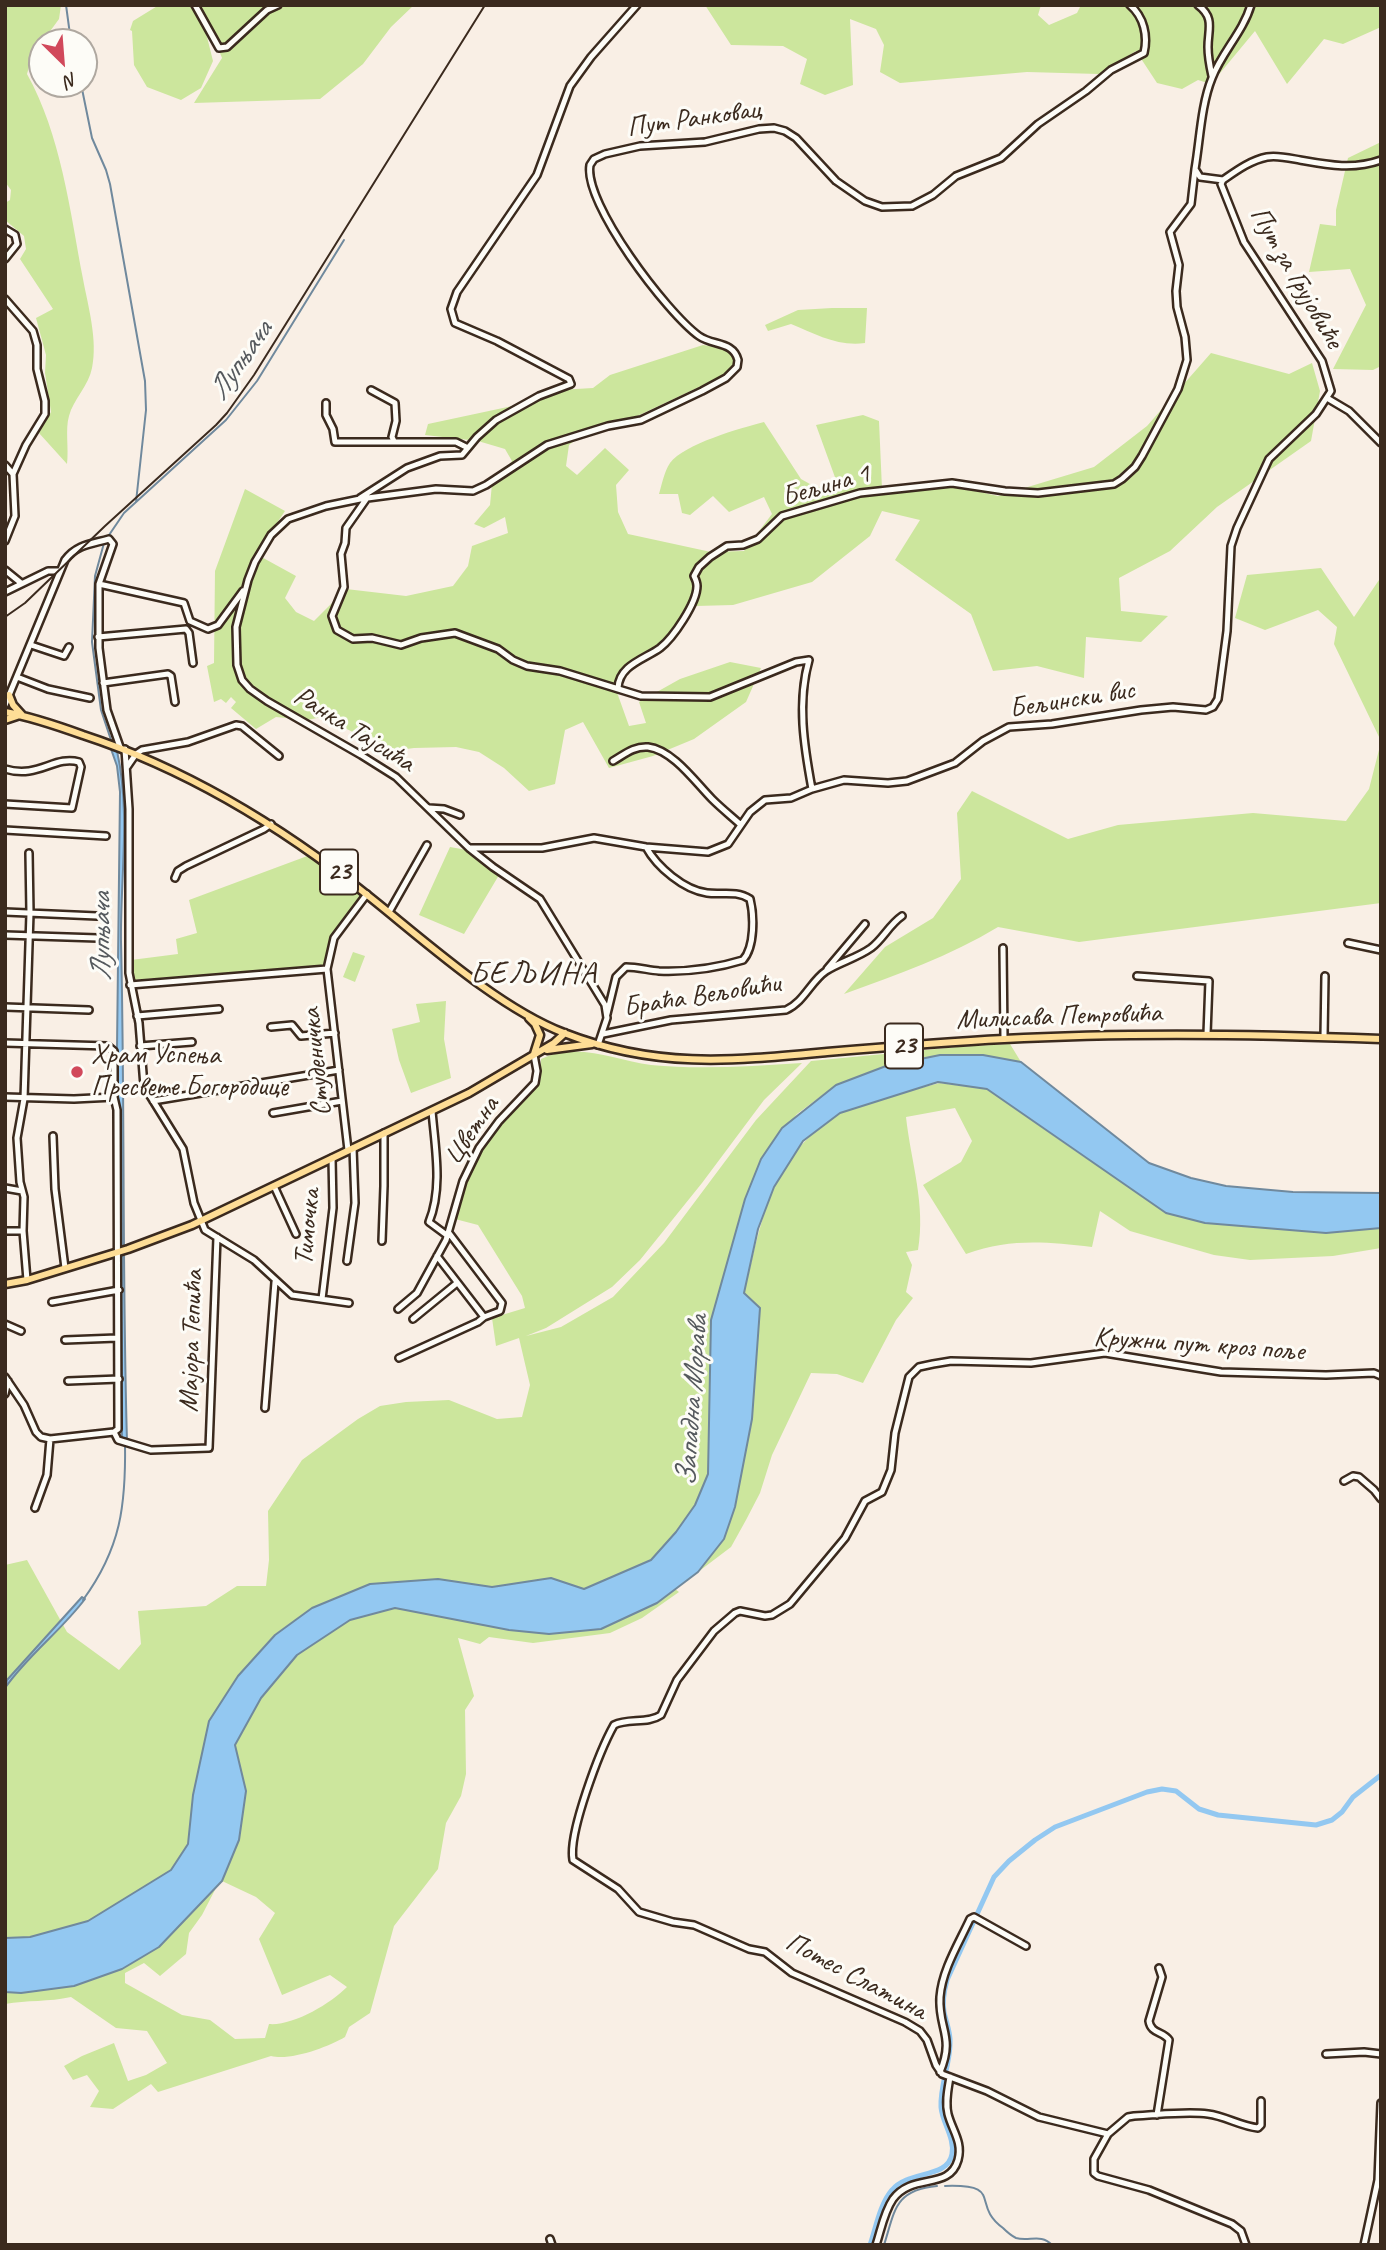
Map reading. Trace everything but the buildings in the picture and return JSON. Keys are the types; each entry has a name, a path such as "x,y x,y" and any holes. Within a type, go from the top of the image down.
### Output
{"main road":[{"path":"5,720 21,716 7,695 13,687"},
{"name":"23","path":"5,712 122,748 211,790 271,824 367,894 481,984 523,1011 565,1033 596,1044"},
{"path":"523,1011 535,1024 540,1035 534,1055"},
{"path":"5,1284 27,1280 128,1249 200,1222 488,1083 560,1040 565,1033"},
{"name":"Милисава Петровића","path":"596,1044 662,1058 728,1060 1004,1039 1145,1034 1381,1039"},
{"path":"542,1051 596,1044"}],"street":[{"path":"195,5 219,48 227,47 267,10 278,5"},
{"path":"326,403 335,442 456,442 468,449 496,419 538,396 571,384 569,379 557,372 455,323 452,309 457,292 537,175 570,86 591,57 637,5"},
{"name":"Пут Ранковац","path":"738,360 732,349 699,336 661,298 626,249 596,197 589,174 594,159 640,146 705,142 759,129 779,129 796,138 836,181 865,201 882,207 912,206 933,195 956,176 1001,158 1038,124 1086,92 1111,70 1144,53 1146,31 1130,5"},
{"path":"1198,5 1209,16 1208,48 1212,76"},
{"path":"1212,76 1247,18 1251,5"},
{"name":"Бељина 1","path":"618,688 618,683 628,668 663,646 682,621 698,587 694,576 699,567 727,546 743,545 758,539 782,516 860,494 953,483 1038,493 1114,484 1135,467 1178,389 1187,360 1185,337 1177,307 1179,265 1170,232 1191,204 1207,90 1212,76"},
{"path":"1195,169 1200,177 1223,180 1266,157 1337,166 1365,166 1381,160"},
{"name":"Пут за Грујовиће","path":"1223,180 1221,184 1244,242 1322,361 1331,391 1327,398"},
{"path":"5,229 15,234 17,244 5,259"},
{"path":"5,299 33,331 37,345 37,369 45,401 45,414 34,430 13,474 15,516 5,541"},
{"name":"Ранка Тајсића","path":"607,1014 597,990 540,899 469,848 396,777 267,701 245,683 237,665 236,627 247,584 267,540 283,522 360,499 436,489 473,491 540,448 608,426 632,423 702,391 730,375 738,360"},
{"path":"371,390 395,403 396,422 392,437 394,441"},
{"path":"1327,398 1349,411 1381,443"},
{"name":"Бељински вис","path":"469,848 542,848 594,838 696,852 716,850 728,844 750,812 765,800 792,798 844,780 888,783 907,781 955,763 983,741 1009,727 1052,724 1141,710 1172,707 1206,710 1213,707 1217,699 1227,631 1231,547 1237,528 1269,459 1315,414 1327,398"},
{"name":"Ранка Тајсића","path":"360,499 407,468 439,456 462,455 468,449"},
{"path":"5,465 13,474"},
{"path":"367,498 361,509 349,520 341,554 344,587 332,616 337,630 354,639 372,638 401,645 421,638 455,633 498,649 527,666 560,671 655,698 710,696 796,662 808,660 802,697 802,719 812,789"},
{"path":"13,687 60,571 73,551 87,543 109,539 113,544 99,584 98,637 107,710 122,748 126,768 129,810 128,947 142,1080 183,1149 194,1203 206,1232 254,1260 292,1295 349,1303"},
{"path":"5,570 21,583"},
{"path":"5,592 51,570 60,571"},
{"path":"99,584 184,604 190,621 208,629 218,625 247,584"},
{"path":"98,637 186,629 189,633 193,663"},
{"path":"31,645 64,656 69,647"},
{"path":"103,683 168,674 171,676 176,702"},
{"path":"17,677 48,689 90,698"},
{"path":"5,705 7,695"},
{"path":"126,768 136,754 145,749 188,742 236,725 242,726 279,757"},
{"path":"613,761 632,749 646,747 658,750 698,782 741,825"},
{"path":"5,769 28,773 71,761 79,762 81,767 72,808 5,804"},
{"path":"429,808 444,809 460,815"},
{"path":"175,878 178,871 186,866 271,824"},
{"path":"5,830 106,836"},
{"path":"389,912 427,845"},
{"path":"596,1044 603,1034 616,978 626,967 659,971 732,963 745,958 751,942 750,899 741,894 710,894 688,887 655,860 646,847"},
{"path":"27,1280 23,1231 24,1197 17,1138 24,1099 30,913 29,853"},
{"path":"130,985 327,969 334,938 367,894"},
{"path":"5,912 97,916"},
{"name":"Браћа Вељовићи","path":"603,1034 671,1020 786,1010 794,1006 825,971 874,946 902,916"},
{"path":"825,971 865,924"},
{"path":"5,935 98,938"},
{"path":"1348,943 1381,950"},
{"path":"1003,948 1004,1039"},
{"name":"Студеничка","path":"327,969 355,1203 347,1261"},
{"path":"1137,976 1206,979 1210,982 1207,1034"},
{"path":"1324,1037 1325,976"},
{"path":"5,1007 89,1010"},
{"path":"137,1016 219,1009"},
{"path":"271,1027 292,1025 302,1036 335,1033"},
{"path":"140,1046 192,1042"},
{"path":"5,1043 105,1046 112,1048 115,1057 119,1428 114,1432 50,1439 41,1437 7,1379"},
{"name":"Цветна","path":"398,1309 417,1293 448,1234 463,1181 474,1156 499,1121 535,1083 537,1072 534,1055"},
{"path":"153,1101 339,1070"},
{"path":"5,1097 114,1097"},
{"path":"273,1113 342,1101"},
{"path":"399,1358 500,1311 502,1303 448,1234 429,1222 433,1211 437,1172 432,1111"},
{"path":"382,1241 384,1133"},
{"path":"53,1136 55,1189 65,1268"},
{"name":"Тимочка","path":"322,1299 333,1208 332,1158"},
{"path":"274,1186 296,1234"},
{"path":"5,1188 22,1191"},
{"path":"5,1231 23,1231"},
{"name":"Мајора Тепића","path":"114,1432 118,1440 151,1450 209,1447 217,1237"},
{"path":"437,1256 485,1317"},
{"path":"265,1408 275,1282"},
{"path":"413,1319 457,1283"},
{"path":"52,1303 119,1290"},
{"path":"5,1324 21,1331"},
{"path":"65,1340 117,1338"},
{"name":"Кружни пут кроз поље","path":"573,1860 574,1844 592,1772 614,1725 662,1715 685,1670 709,1637 729,1617 740,1611 772,1615 790,1604 845,1538 864,1501 879,1495 884,1488 891,1470 895,1433 904,1393 909,1377 919,1367 951,1361 1031,1363 1105,1353 1222,1372 1326,1375 1374,1373 1381,1376"},
{"path":"5,1394 7,1379"},
{"path":"68,1381 119,1379"},
{"path":"35,1508 47,1475 50,1439"},
{"path":"1344,1481 1353,1476 1359,1477 1381,1499"},
{"name":"Потес Слатина","path":"573,1860 618,1889 639,1912 673,1923 694,1925 749,1949 765,1952 792,1973 905,2022 920,2031 927,2040 941,2073"},
{"path":"1026,1946 974,1917 970,1919 941,1988 940,2007 948,2045 941,2073 1039,2117 1108,2134"},
{"path":"1157,2115 1169,2040 1153,2030 1149,2021 1162,1977 1159,1968"},
{"path":"1326,2054 1381,2054"},
{"path":"876,2245 887,2210 894,2199 910,2185 949,2175 958,2162 958,2138 948,2114 946,2101 950,2077"},
{"path":"1246,2245 1241,2231 1232,2224 1149,2190 1098,2176 1094,2173 1094,2160 1108,2134 1128,2117 1205,2114 1258,2128 1261,2124 1261,2101"},
{"path":"1364,2245 1379,2176 1381,2103"}],"green space":[{"path":"5,5 61,5 59,19 52,28 28,28 27,74 28,98 39,98 63,174 93,335 94,357 90,374 68,421 67,464 39,433 51,412 45,373 46,355 36,318 53,309 20,259 26,249 24,236 5,220 5,203 10,200 11,190 5,182"},
{"path":"159,5 191,5 205,29 213,61 201,88 181,100 147,87 134,65 130,30 133,21"},
{"path":"201,5 414,5 391,27 363,64 320,99 194,103 222,58"},
{"path":"705,5 1041,5 1038,15 1049,25 1077,13 1081,5 1381,5 1381,27 1343,44 1324,39 1287,84 1255,31 1211,84 1198,80 1182,89 1157,83 1136,51 1099,74 1027,72 900,83 880,72 884,45 876,29 850,19 853,85 825,95 800,84 807,59 783,46 731,45"},
{"path":"1381,142 1381,366 1373,370 1333,369 1366,305 1350,269 1309,272 1320,224 1336,226 1336,210 1348,158"},
{"path":"867,308 865,343 836,341 791,324 768,331 765,325 798,310"},
{"path":"703,345 728,349 736,361 729,373 633,418 587,431 569,445 566,466 577,475 605,448 629,470 616,485 618,512 628,534 711,552 744,551 772,514 764,497 729,512 713,496 690,515 682,513 678,494 659,494 666,470 677,456 687,449 764,422 801,479 817,488 836,480 816,425 863,415 879,421 882,489 943,484 998,496 1094,467 1147,426 1211,353 1289,374 1312,363 1320,391 1311,441 1217,507 1170,551 1119,578 1121,611 1168,616 1141,642 1086,637 1084,678 1037,666 993,671 971,614 895,560 920,520 882,511 870,536 812,582 733,605 696,606 668,644 631,664 614,684 629,726 646,723 639,702 680,679 730,662 761,668 746,702 694,739 653,756 609,768 583,722 565,730 555,784 529,791 504,768 479,752 456,747 392,751 322,717 307,720 276,717 256,729 231,708 236,702 231,697 226,703 221,699 214,702 207,666 214,663 215,571 245,489 285,511 256,554 296,576 285,598 296,612 314,621 346,589 406,596 453,586 468,566 472,546 508,533 505,517 484,528 474,524 490,505 492,484 512,461 505,449 478,441 425,435 428,424 531,402 542,391 593,388 610,375"},
{"path":"1321,568 1354,617 1381,577 1381,741 1334,644 1337,627 1318,610 1265,630 1235,618 1247,575"},
{"path":"1381,742 1381,903 1079,942 998,927 942,956 844,994 885,947 933,918 961,879 957,813 972,791 1068,839 1118,825 1253,813 1346,821 1369,789"},
{"path":"450,847 467,850 499,875 464,934 419,915"},
{"path":"310,855 364,896 343,920 334,936 326,967 131,980 131,960 178,954 176,939 197,933 189,900"},
{"path":"353,952 365,956 355,982 343,977"},
{"path":"446,1001 444,1039 451,1078 411,1093 399,1060 392,1029 420,1022 416,1004"},
{"path":"1010,1044 1021,1062 983,1055 940,1055 886,1066 836,1085 797,1114 761,1159 745,1199 711,1320 708,1474 695,1505 651,1560 584,1589 551,1578 492,1587 438,1579 370,1584 312,1608 274,1635 238,1676 209,1721 193,1795 188,1844 171,1870 88,1921 30,1937 5,1938 5,1565 27,1560 67,1632 119,1670 141,1644 138,1611 206,1606 237,1586 266,1586 269,1560 268,1511 302,1460 358,1419 380,1406 449,1400 497,1419 522,1417 530,1385 519,1338 496,1346 492,1318 525,1308 522,1296 478,1225 455,1219 469,1175 490,1138 540,1082 541,1059 555,1054 582,1052 651,1065 689,1067 802,1063 764,1100 640,1260 612,1287 546,1328 526,1336 561,1327 613,1297 664,1243 756,1120 811,1061"},
{"path":"940,1083 987,1089 1084,1157 1326,1233 1381,1228 1381,1248 1333,1256 1250,1260 1214,1255 1130,1231 1100,1211 1092,1247 1014,1243 966,1254 923,1185 961,1162 972,1141 955,1108 906,1117 920,1217 918,1250 906,1252 912,1265 906,1292 913,1298 896,1320 863,1383 837,1374 811,1373 772,1455 760,1493 731,1547 698,1572 724,1539 735,1507 752,1419 760,1308 744,1294 761,1225 777,1181 803,1143 837,1115 879,1099"},
{"path":"675,1589 679,1592 642,1618 610,1633 533,1643 489,1637 480,1644 458,1638 474,1696 465,1710 466,1774 461,1796 446,1823 438,1869 394,1926 370,2013 349,2027 345,2037 309,2052 289,2057 271,2056 158,2092 151,2084 113,2109 90,2107 99,2091 87,2075 73,2080 64,2066 114,2043 128,2081 146,2075 167,2063 147,2031 116,2028 71,1997 5,2004 5,1992 21,1993 159,1947 217,1886 189,1933 186,1954 160,1976 144,1963 125,1973 125,1983 182,2015 210,2020 235,2039 265,2038 269,2024 300,2018 321,2007 347,1987 330,1975 282,1995 259,1939 275,1913 256,1897 222,1881 239,1840 246,1791 235,1745 261,1698 297,1655 350,1620 394,1608 509,1630 549,1634 657,1603"}],"water":[{"path":"111,749 117,751 124,822 121,942 127,1441 122,1439 117,1048 120,792 117,766"},
{"path":"940,1055 983,1055 1021,1062 1149,1163 1191,1178 1226,1186 1293,1192 1381,1193 1381,1228 1326,1233 1205,1223 1166,1213 987,1089 938,1082 840,1113 803,1141 774,1187 758,1229 744,1293 760,1308 752,1419 735,1507 724,1539 698,1572 657,1603 601,1629 549,1634 509,1630 395,1608 350,1620 297,1655 261,1698 235,1745 246,1791 239,1840 222,1881 159,1947 122,1969 74,1986 21,1993 5,1992 5,1938 30,1937 88,1921 171,1870 188,1844 193,1795 209,1721 238,1676 275,1635 312,1608 370,1584 438,1579 492,1587 551,1578 584,1589 651,1560 695,1505 708,1474 711,1320 745,1199 761,1159 782,1128 836,1085 886,1066"},
{"path":"82,1597 85,1599 76,1611 5,1688 7,1680"}],"waterway":[{"path":"66,5 69,28"},
{"path":"84,98 92,138 110,184 145,381 146,410 136,502"},
{"name":"Лупњача","path":"107,538 124,513 226,420 257,381 344,240"},
{"name":"Лупњача","path":"104,543 95,576 92,642 101,710 112,743"},
{"name":"Лупњача","path":"83,1600 106,1562 119,1525 124,1486 125,1443"},
{"path":"870,2245 881,2209 892,2190 908,2179 943,2167 952,2154 952,2142 941,2107 950,2039 943,2008 944,1992 994,1877 1009,1861 1055,1827 1147,1792 1162,1789 1176,1791 1199,1809 1218,1815 1316,1825 1332,1820 1353,1797 1381,1775"},
{"path":"884,2245 894,2212 904,2197 923,2188 937,2186"},
{"path":"945,2186 975,2188 984,2197 993,2219 1011,2235 1021,2239 1044,2239 1052,2245"}],"railway":[{"path":"5,617 25,603 227,413 254,375 485,5"}],"place":[{"name":"Храм Успења Пресвете Богородице","path":"77,1072"}],"district":[{"name":"БЕЉИНА","path":"534,975"}],"water label":[{"name":"Западна Морава","path":"693,1401"}]}
